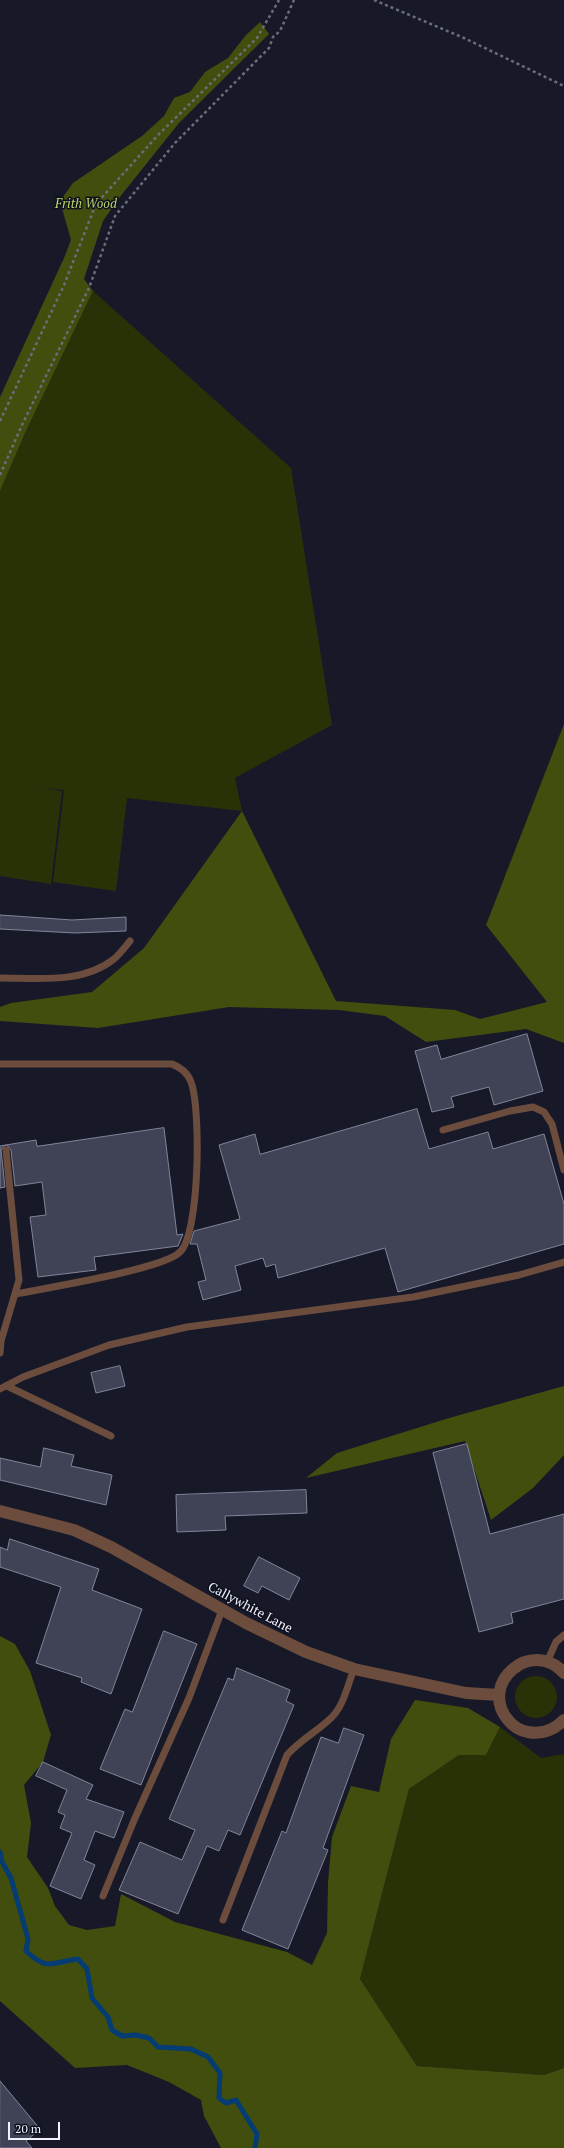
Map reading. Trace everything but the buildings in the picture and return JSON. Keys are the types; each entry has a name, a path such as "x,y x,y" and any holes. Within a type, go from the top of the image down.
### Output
{"street":[{"name":"Callywhite Lane","path":"0,1511 43,1521 80,1532 111,1546 222,1610 306,1652 354,1669 466,1693 499,1695"},
{"path":"564,1673 547,1662 531,1660 510,1670 503,1680 499,1695 504,1715 512,1725 523,1731 535,1733 548,1732 564,1720"}],"lane":[{"path":"0,978 68,978 89,973 113,959 130,941"},
{"path":"0,1064 172,1064 184,1069 191,1082 194,1097 199,1152 190,1231 180,1252 156,1264 16,1294"},
{"path":"444,1130 510,1111 533,1107 544,1112 552,1124 564,1170"},
{"path":"0,1353 1,1341 20,1280 6,1150"},
{"path":"0,1389 23,1378 109,1345 187,1327 413,1297 519,1275 564,1262"},
{"path":"7,1386 111,1436"},
{"path":"103,1896 135,1818 189,1698 222,1610"},
{"path":"547,1662 556,1642 564,1635"},
{"path":"223,1920 287,1755 298,1743 333,1716 341,1703 354,1669"}],"path":[{"path":"0,421 64,285 96,204 158,135 256,38 279,0"},
{"path":"0,475 38,391 89,288 115,216 175,144 269,48 273,37 280,32 294,0"},
{"path":"374,0 464,38 564,86"}],"green space":[{"name":"Frith Wood","path":"260,22 269,34 179,123 119,198 103,221 84,279 93,291 26,431 0,491 0,397 71,240 60,201 73,183 142,136 164,116 174,98 190,92 205,72 228,58 246,35"},
{"path":"93,291 291,468 332,725 235,778 242,811 127,798 116,891 53,882 64,790 42,788 62,791 51,884 0,876 0,491 26,431"},
{"path":"564,724 564,1043 526,1029 426,1042 385,1016 339,1010 229,1007 98,1028 0,1021 0,1007 11,1003 92,992 144,948 242,811 336,1001 455,1010 480,1019 547,1002 486,925"},
{"path":"564,1386 564,1455 533,1488 491,1520 465,1441 306,1478 337,1453 449,1418"},
{"path":"0,1636 15,1644 30,1671 51,1735 43,1762 24,1785 31,1823 27,1857 48,1888 55,1906 69,1925 87,1930 115,1926 121,1894 175,1922 287,1952 312,1965 327,1933 328,1883 332,1837 351,1786 379,1792 391,1739 415,1700 468,1708 500,1727 486,1755 459,1755 409,1789 360,1979 417,2066 544,2075 564,2068 564,2148 221,2148 204,2116 201,2100 169,2082 127,2065 75,2068 0,2001"},
{"path":"532,1676 540,1676 551,1682 557,1693 557,1701 551,1712 540,1718 532,1718 521,1712 515,1701 515,1693 521,1682"},
{"path":"500,1727 541,1758 564,1754 564,2068 544,2075 417,2066 360,1979 409,1789 459,1755 486,1755"}],"waterway":[{"path":"0,1852 2,1862 11,1878 28,1939 26,1951 45,1964 78,1959 87,1969 92,1998 108,2017 112,2030 122,2036 136,2035 149,2038 158,2047 191,2049 208,2057 220,2073 219,2098 226,2103 236,2100 257,2134 255,2148"}]}
